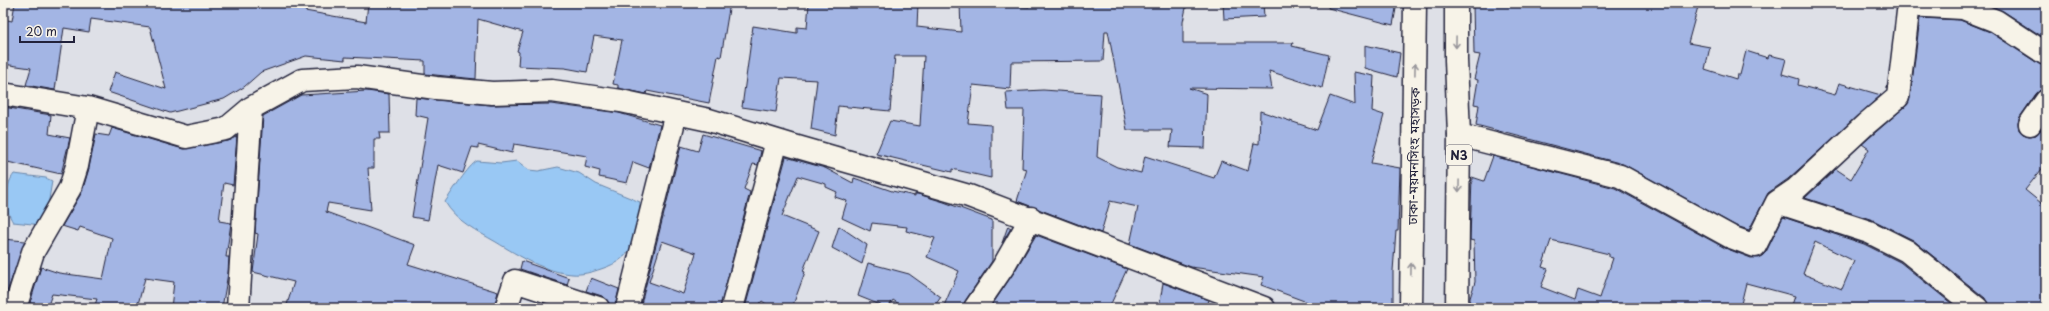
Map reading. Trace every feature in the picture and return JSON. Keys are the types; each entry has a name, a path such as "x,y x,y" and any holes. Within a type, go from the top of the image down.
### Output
{"main road":[{"name":"ঢাকা-ময়মনসিংহ মহাসড়ক","path":"1411,308 1415,3"},
{"name":"N3","path":"1456,3 1456,60 1459,135 1457,308"},
{"path":"1459,135 1620,176 1731,237 1755,246 1777,202 1796,189 1866,124 1898,97 1908,4 1963,8 1996,21 2046,54"},
{"path":"3,94 88,108 186,137 226,129 251,108 302,80 357,77 436,88 492,93 552,91 621,101 709,120 969,196 1031,218 1264,308"},
{"path":"2030,124 2046,101"},
{"path":"15,308 33,252 70,188 77,166 88,108"},
{"path":"238,308 251,108"},
{"path":"627,308 676,113"},
{"path":"732,308 777,141"},
{"path":"1777,202 1869,232 1901,248 1977,308"},
{"path":"976,308 1031,218"},
{"path":"506,308 515,281 598,308"}],"water":[{"path":"477,161 501,163 517,161 529,170 538,171 558,167 579,173 596,184 640,202 638,225 633,244 622,259 598,270 583,274 562,273 542,267 523,258 461,220 445,202 465,174"},
{"path":"14,174 46,178 52,181 46,218 42,225 13,222 10,217 6,198 8,185"}],"building":[{"path":"15,3 306,3 305,11 366,22 368,3 730,3 721,57 718,56 709,103 647,91 646,94 618,88 618,85 613,84 622,40 594,36 587,72 565,68 518,66 519,52 517,51 523,32 478,19 476,79 425,74 425,61 345,57 345,60 306,56 261,72 244,87 224,99 170,113 108,92 115,72 166,89 150,27 91,19 89,32 64,28 55,90 26,85 31,68 3,64 3,19 12,21"},
{"path":"809,3 918,3 917,27 961,32 960,3 1029,7 1028,3 1187,3 1183,22 1183,43 1293,43 1292,46 1329,55 1322,88 1269,71 1272,89 1189,88 1207,94 1205,148 1170,147 1172,130 1127,130 1108,31 1105,31 1103,61 1011,62 1010,89 973,85 968,123 991,125 991,178 952,169 952,172 876,154 890,121 920,126 924,56 895,56 890,111 838,106 835,135 811,129 817,80 781,78 776,112 742,107 753,26 797,33 797,27 807,28"},
{"path":"1223,3 1263,3 1264,17 1224,19"},
{"path":"1329,3 1397,3 1393,25 1328,8"},
{"path":"1473,3 1699,3 1688,43 1710,47 1705,69 1736,79 1737,75 1740,75 1746,51 1768,58 1769,55 1786,59 1782,74 1799,79 1798,85 1835,95 1839,83 1881,95 1788,179 1768,193 1749,230 1736,226 1623,164 1476,125 1479,105 1474,104 1478,80 1474,79 1480,55 1474,54"},
{"path":"1984,3 2046,3 2046,39 2003,11"},
{"path":"1920,18 1960,20 1990,32 2039,64 2046,66 2046,89 2040,90 2036,94 2020,117 2018,123 2019,130 2023,134 2029,136 2036,135 2046,123 2046,164 2025,190 2046,207 2046,308 1989,308 1985,298 1913,240 1873,220 1805,198 1836,169 1851,179 1869,149 1862,144 1906,106 1910,98"},
{"path":"1365,45 1400,53 1397,77 1365,68"},
{"path":"1354,72 1374,76 1372,111 1384,115 1371,163 1400,168 1398,231 1396,231 1393,271 1393,308 1323,308 1261,285 1264,277 1191,267 1130,244 1138,207 1110,201 1101,233 1017,201 1027,169 1022,168 1024,110 1008,110 1006,92 1043,90 1101,94 1097,157 1117,167 1141,173 1145,156 1214,178 1221,161 1248,171 1254,143 1259,144 1260,111 1317,130 1330,96 1355,105"},
{"path":"367,91 389,94 390,133 379,133 380,139 374,139 374,168 368,168 371,210 328,203 326,212 415,245 408,264 498,292 494,308 286,308 294,282 253,272 258,234 255,233 263,116 301,95"},
{"path":"416,98 491,105 551,104 619,113 660,125 649,168 633,162 627,183 599,177 600,171 585,167 587,156 514,144 512,153 478,145 478,148 472,147 463,173 438,165 428,220 412,217 428,118 415,115"},
{"path":"3,107 51,115 49,134 70,138 61,174 3,161"},
{"path":"112,128 183,149 228,141 237,137 233,185 224,183 219,221 231,223 226,257 229,257 228,273 222,308 171,308 174,282 145,278 137,308 94,308 97,299 52,294 47,308 30,303 41,267 59,273 103,279 112,238 80,227 78,231 62,226 82,192 96,134 109,136"},
{"path":"703,134 761,151 758,165 753,164 744,189 750,192 720,308 640,308 681,146 698,151","holes":["662,241 696,253 683,294 649,282"]},
{"path":"1493,156 1615,188 1725,248 1751,258 1762,256 1766,252 1783,217 1864,244 1900,262 1952,304 1951,308 1791,308 1795,296 1746,283 1740,308 1470,308 1470,298 1475,282 1474,241 1470,240 1472,177 1484,181","holes":["1551,240 1609,254 1609,257 1613,258 1600,298 1578,290 1575,300 1541,287 1548,269 1542,267","1815,242 1854,261 1842,289 1803,274"]},
{"path":"786,157 825,168 853,183 854,178 892,191 915,196 915,194 918,194 992,220 992,261 965,301 963,308 943,308 959,271 927,257 935,238 906,231 907,227 872,223 870,231 842,218 847,201 835,197 837,192 826,187 826,184 798,176 782,216 819,231 803,271 805,272 792,308 772,308 762,301 756,308 745,308"},
{"path":"839,226 867,245 862,264 832,248"},
{"path":"1008,226 1011,228 1002,243"},
{"path":"1036,235 1127,269 1109,308 990,308 1013,274"},
{"path":"3,239 25,241 6,295 3,294"},
{"path":"522,261 569,278 567,285 520,269"},
{"path":"868,263 909,274 941,297 933,308 905,308 893,300 888,308 858,296"},
{"path":"591,278 619,289 615,306 609,304 602,296 586,291"},
{"path":"1163,283 1209,300 1206,308 1159,308"}]}
